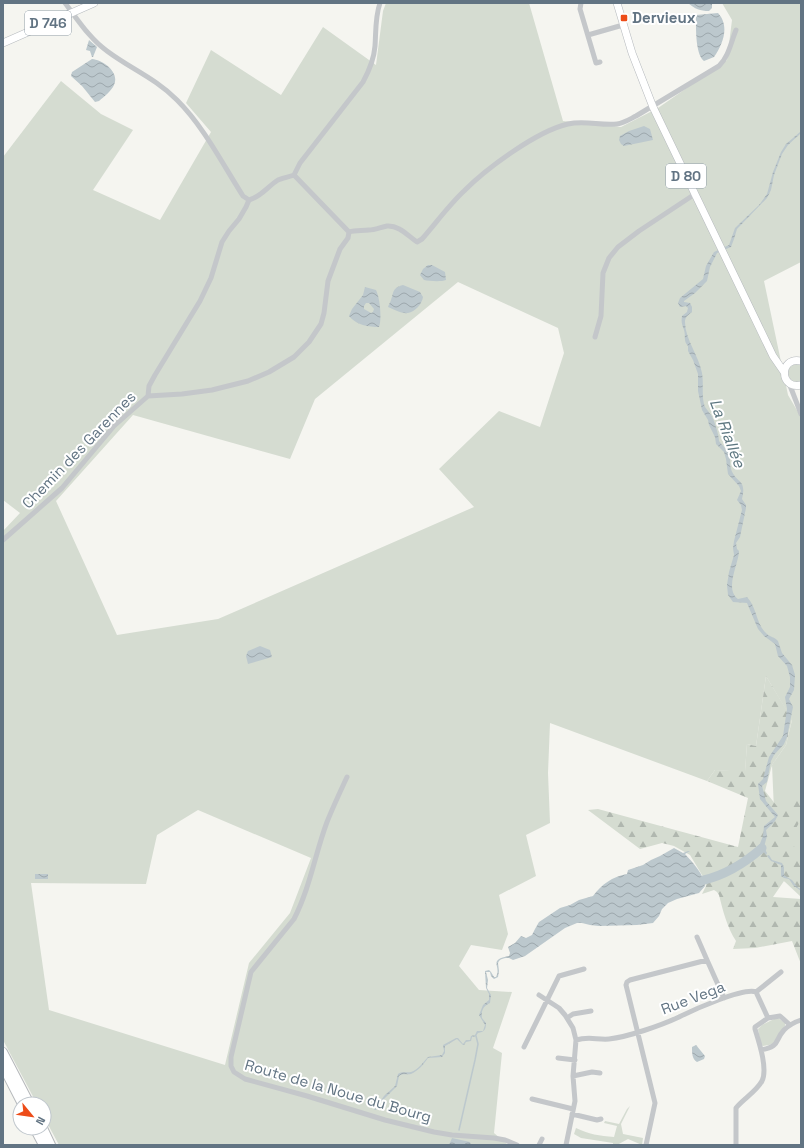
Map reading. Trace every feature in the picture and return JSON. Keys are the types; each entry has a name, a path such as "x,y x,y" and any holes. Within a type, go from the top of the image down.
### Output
{"highway":[{"path":"3,1052 26,1096"},
{"path":"3,1067 18,1096"},
{"path":"38,1136 43,1145"}],"main road":[{"name":"D 746","path":"3,43 94,3"},
{"name":"D 80","path":"617,3 632,53 653,107 773,356 784,372"},
{"path":"773,356 786,362 798,360"},
{"path":"798,360 786,366 784,372 786,380 789,383 799,385"}],"street":[{"path":"65,3 92,38 106,51 154,80 178,101 204,133 243,196 249,200"},
{"path":"148,396 149,386 207,287 222,242 239,219 249,200 266,191 278,180 294,175 300,163 358,90 365,78 375,48 376,23 380,3"},
{"path":"581,3 580,10 596,63 600,62"},
{"path":"588,35 623,25"},
{"path":"294,175 349,232 356,230 368,231 386,226 393,226 399,228 417,242 422,239 464,190 501,160 530,141 568,124 582,122 616,124 625,122 653,107 719,66 727,55 736,30"},
{"path":"595,337 601,316 603,274 609,258 618,247 634,235 695,194"},
{"name":"Chemin des Garennes","path":"3,540 62,488 114,426 148,396 212,390 248,381 269,372 294,357 309,342 321,324 324,314 328,281 340,249 348,238 349,232"},
{"path":"789,383 801,414"},
{"path":"795,399 794,393 799,385"},
{"name":"Route de la Noue du Bourg","path":"347,777 327,822 306,892 299,909 294,919 251,972 231,1056 231,1066 234,1072 245,1079 385,1120 452,1135 505,1140 517,1145"},
{"path":"697,937 724,998"},
{"path":"646,1145 656,1103 626,985 628,980 707,960"},
{"path":"524,1047 559,976 584,969"},
{"path":"768,1018 756,992 780,972"},
{"name":"Rue Vega","path":"576,1040 591,1037 612,1039 638,1032 724,998 749,991 756,992"},
{"path":"540,995 559,1008 573,1028 576,1040 573,1076 575,1089 573,1112 566,1145"},
{"path":"567,1018 573,1014 591,1011"},
{"path":"736,1145 736,1108 762,1080 764,1072 761,1050 755,1029 757,1025 768,1018 780,1016 790,1025"},
{"path":"761,1050 775,1045 779,1041 784,1030 790,1025 801,1020"},
{"path":"558,1058 575,1060"},
{"path":"573,1076 592,1072 600,1073"},
{"path":"532,1098 597,1120 601,1119"},
{"path":"539,1145 542,1139"}],"green space":[{"path":"386,3 529,3 563,121 621,127 658,108 727,60 732,20 722,3 801,3 801,262 764,281 788,395 801,417 801,897 784,881 774,810 772,765 786,745 792,720 766,676 756,746 747,744 745,772 715,770 707,781 550,723 548,773 550,823 526,835 536,876 499,895 508,934 502,950 471,945 459,966 479,990 512,992 493,1048 502,1053 494,1133 508,1145 59,1145 52,1132 52,1096 33,1096 3,1040 3,531 20,513 3,500 3,157 61,81 101,114 133,130 93,190 160,220 211,132 186,103 211,50 281,95 323,27 376,65 383,11","holes":["458,282 558,328 564,353 540,427 499,411 439,469 474,507 218,619 117,635 56,501 133,415 290,459 315,399","198,810 311,858 290,913 249,963 225,1065 49,1010 31,883 146,884 157,835"]},
{"path":"795,364 801,365 801,382 792,382 789,377 788,372"},
{"path":"766,676 792,719 786,745 772,765 765,791 780,810 801,791 799,823 787,840 801,853 801,892 784,881 773,897 801,899 801,964 792,941 755,948 733,949 736,941 728,925 719,895 714,890 702,894 706,886 705,880 690,855 674,846 662,843 640,849 588,810 598,809 738,847 748,798 707,781 715,770 745,771 747,744 756,746"},
{"path":"776,1018 785,1023 785,1026 774,1044 761,1045 758,1029 762,1025"},
{"path":"630,1106 621,1124 623,1134 643,1138 642,1145 628,1139 617,1145 613,1145 613,1143 581,1138 574,1134 576,1128 585,1132 614,1137 617,1126 604,1123 605,1121 619,1124"}],"water":[{"path":"688,3 712,3 712,8 709,11 700,10"},
{"path":"718,13 724,24 724,35 714,57 704,61 699,53 696,33 696,15"},
{"path":"89,40 97,47 93,57 90,51 86,50"},
{"path":"92,59 105,64 113,71 115,76 114,85 110,91 99,101 95,102 82,86 71,76 72,72"},
{"name":"La Riallée","path":"801,125 801,133 788,145 782,154 774,175 771,190 767,198 737,229 731,247 717,253 710,267 707,281 684,301 690,303 692,307 692,312 688,315 685,322 687,335 702,373 703,399 705,407 714,420 719,441 729,454 733,474 742,484 742,499 746,505 740,537 736,543 739,551 733,576 732,589 734,595 738,599 747,597 750,601 763,630 778,641 782,653 792,665 795,675 794,690 789,699 793,707 787,737 784,744 774,755 771,761 767,782 762,786 766,801 778,815 775,821 766,830 767,836 764,847 767,853 766,855 759,846 763,836 764,826 775,817 760,799 758,784 763,779 769,757 783,736 787,709 785,697 790,687 790,677 787,666 778,656 775,644 764,636 758,629 747,603 733,602 728,595 727,585 734,555 734,541 742,510 741,505 737,500 741,491 739,486 728,474 724,452 716,444 715,437 708,420 702,410 698,391 698,374 688,351 682,322 682,316 687,312 688,308 686,306 680,307 678,303 680,298 703,279 706,266 714,252 729,245 735,228 759,205 767,194 773,172 781,152 786,144 800,132"},
{"path":"644,126 650,129 653,140 624,146 621,144 619,140 620,136"},
{"path":"428,265 432,265 445,272 446,280 424,280 420,275 423,269"},
{"path":"403,285 420,292 423,297 418,307 408,313 400,312 388,307 394,291 397,287"},
{"path":"365,287 376,290 380,308 379,327 367,326 355,322 349,316 352,309 363,295","holes":["366,303 369,303 374,309 371,313 364,309"]},
{"path":"260,646 270,650 272,657 248,664 246,656 248,651"},
{"path":"674,848 683,853 690,851 685,854 703,877 705,886 699,893 668,903 653,923 599,926 577,923 565,928 525,956 513,960 509,958 501,959 498,963 498,977 494,979 490,972 486,972 488,980 487,988 491,995 490,1003 484,1007 482,1011 482,1018 486,1023 486,1027 483,1031 485,1025 479,1015 483,1005 489,1000 489,994 486,988 485,971 489,970 494,977 496,977 496,964 499,959 509,956 510,953 508,947 515,943 521,936 526,938 532,935 539,922 560,908 593,896 608,882 627,874 628,870 643,865"},
{"path":"769,855 772,860 782,863 784,867 784,875 792,880 801,889 801,891 793,885 789,879 781,876 781,865 771,861 767,856"},
{"path":"35,874 48,874 48,879 35,879"},
{"path":"477,1031 483,1031 472,1037 471,1041 466,1042 464,1045 457,1039 445,1046 445,1053 442,1057 428,1058 414,1073 399,1076 397,1086 378,1105 376,1110 374,1110 384,1096 395,1086 398,1074 414,1071 428,1057 442,1055 444,1051 443,1045 456,1038 458,1038 463,1044 466,1040 470,1040 471,1036 475,1035"},
{"path":"696,1045 705,1056 704,1059 697,1062 693,1058 692,1051 692,1047"},
{"path":"452,1138 470,1142 471,1145 449,1145"}],"waterway":[{"path":"704,880 720,875 735,867 762,848"},
{"path":"459,1130 478,1044 476,1036"}],"place":[{"name":"Dervieux","path":"624,18"}]}
